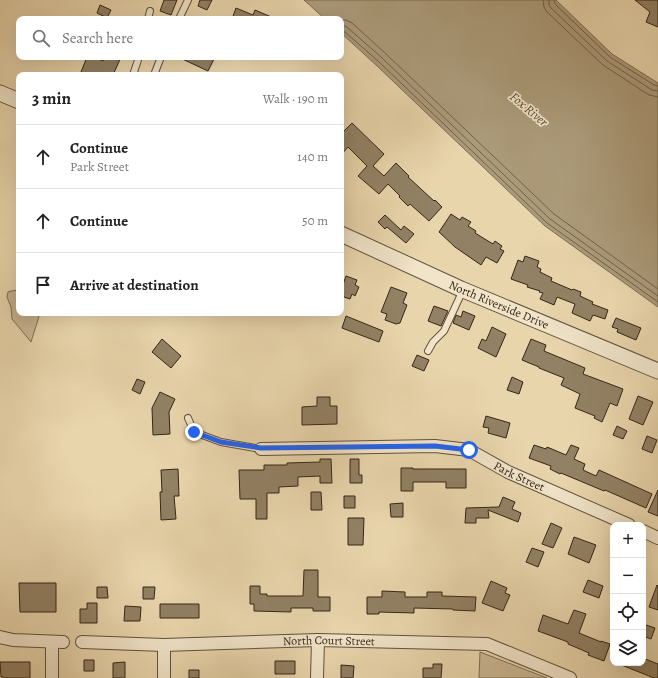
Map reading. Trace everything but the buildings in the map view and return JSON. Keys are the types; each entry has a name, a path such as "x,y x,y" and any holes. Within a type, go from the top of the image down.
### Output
{"street":[{"path":"0,93 16,100"},
{"name":"North Riverside Drive","path":"344,235 463,290 658,370"},
{"name":"Park Street","path":"261,448 435,446 469,450 508,472 622,522"},
{"path":"646,532 658,538"},
{"path":"0,637 13,640 57,642 52,678"},
{"path":"317,678 318,640"},
{"name":"North Court Street","path":"82,642 164,645 318,640 487,644 570,678"},
{"path":"164,645 164,678"}],"lane":[{"path":"180,16 188,0"},
{"path":"149,16 150,11"},
{"path":"134,72 138,60"},
{"path":"155,72 160,60"},
{"path":"428,351 433,342 444,331 463,290"},
{"path":"188,418 194,432 221,442 261,448"}],"shaded area":[{"path":"16,290 16,316 39,316 31,342 12,319 11,307 7,297 8,292"},
{"path":"480,652 547,678 479,678"}],"water":[{"name":"Fox River","path":"304,0 556,0 612,54 658,83 658,307 545,226 344,36 344,16 322,16"}],"route":[{"path":"194,432 221,442 261,448 435,446 469,450"}]}
